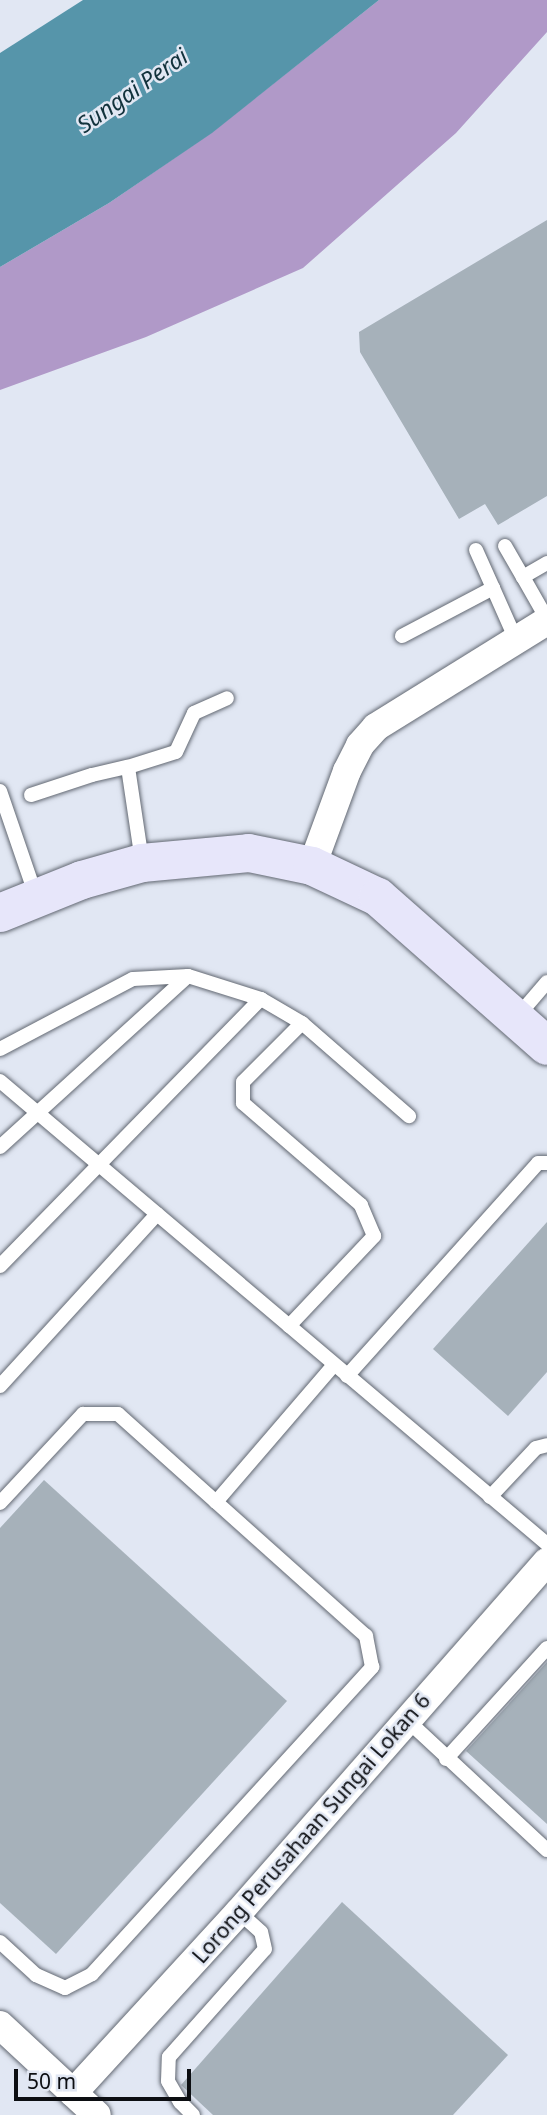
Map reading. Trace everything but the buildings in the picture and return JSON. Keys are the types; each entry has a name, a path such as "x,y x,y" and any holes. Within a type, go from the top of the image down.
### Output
{"main road":[{"path":"0,913 36,897 142,863 249,853 312,866 378,897 547,1046"}],"street":[{"path":"312,866 360,745 376,727 547,620"},
{"name":"Lorong Perusahaan Sungai Lokan 6","path":"73,2093 239,1912 547,1562"},
{"path":"0,2025 97,2115"}],"lane":[{"path":"505,545 547,620"},
{"path":"476,550 516,640"},
{"path":"523,577 547,563"},
{"path":"402,636 493,588"},
{"path":"31,795 176,752 194,713 227,698"},
{"path":"128,767 142,863"},
{"path":"0,791 5,818 36,897"},
{"path":"0,1147 188,976"},
{"path":"0,1049 133,979 188,976 261,999 302,1023 409,1116"},
{"path":"516,1018 547,982"},
{"path":"0,1266 261,999"},
{"path":"289,1326 374,1236 361,1205 243,1103 243,1082 302,1023"},
{"path":"0,1081 547,1545"},
{"path":"347,1376 538,1163 547,1163"},
{"path":"0,1386 157,1214"},
{"path":"216,1502 334,1365"},
{"path":"0,1503 83,1414 118,1414 366,1636 372,1667 92,1974 65,1988 36,1975 0,1942"},
{"path":"490,1497 536,1448 547,1446"},
{"path":"446,1759 547,1648"},
{"path":"407,1720 547,1850"},
{"path":"193,2115 180,2102 169,2081 169,2057 265,1949 261,1933 239,1912"}],"shaded area":[{"path":"379,0 547,0 547,32 456,133 303,268 146,337 0,390 0,267 109,203 211,133"}],"water":[{"name":"Sungai Perai","path":"83,0 379,0 212,133 109,203 0,267 0,53"}]}
